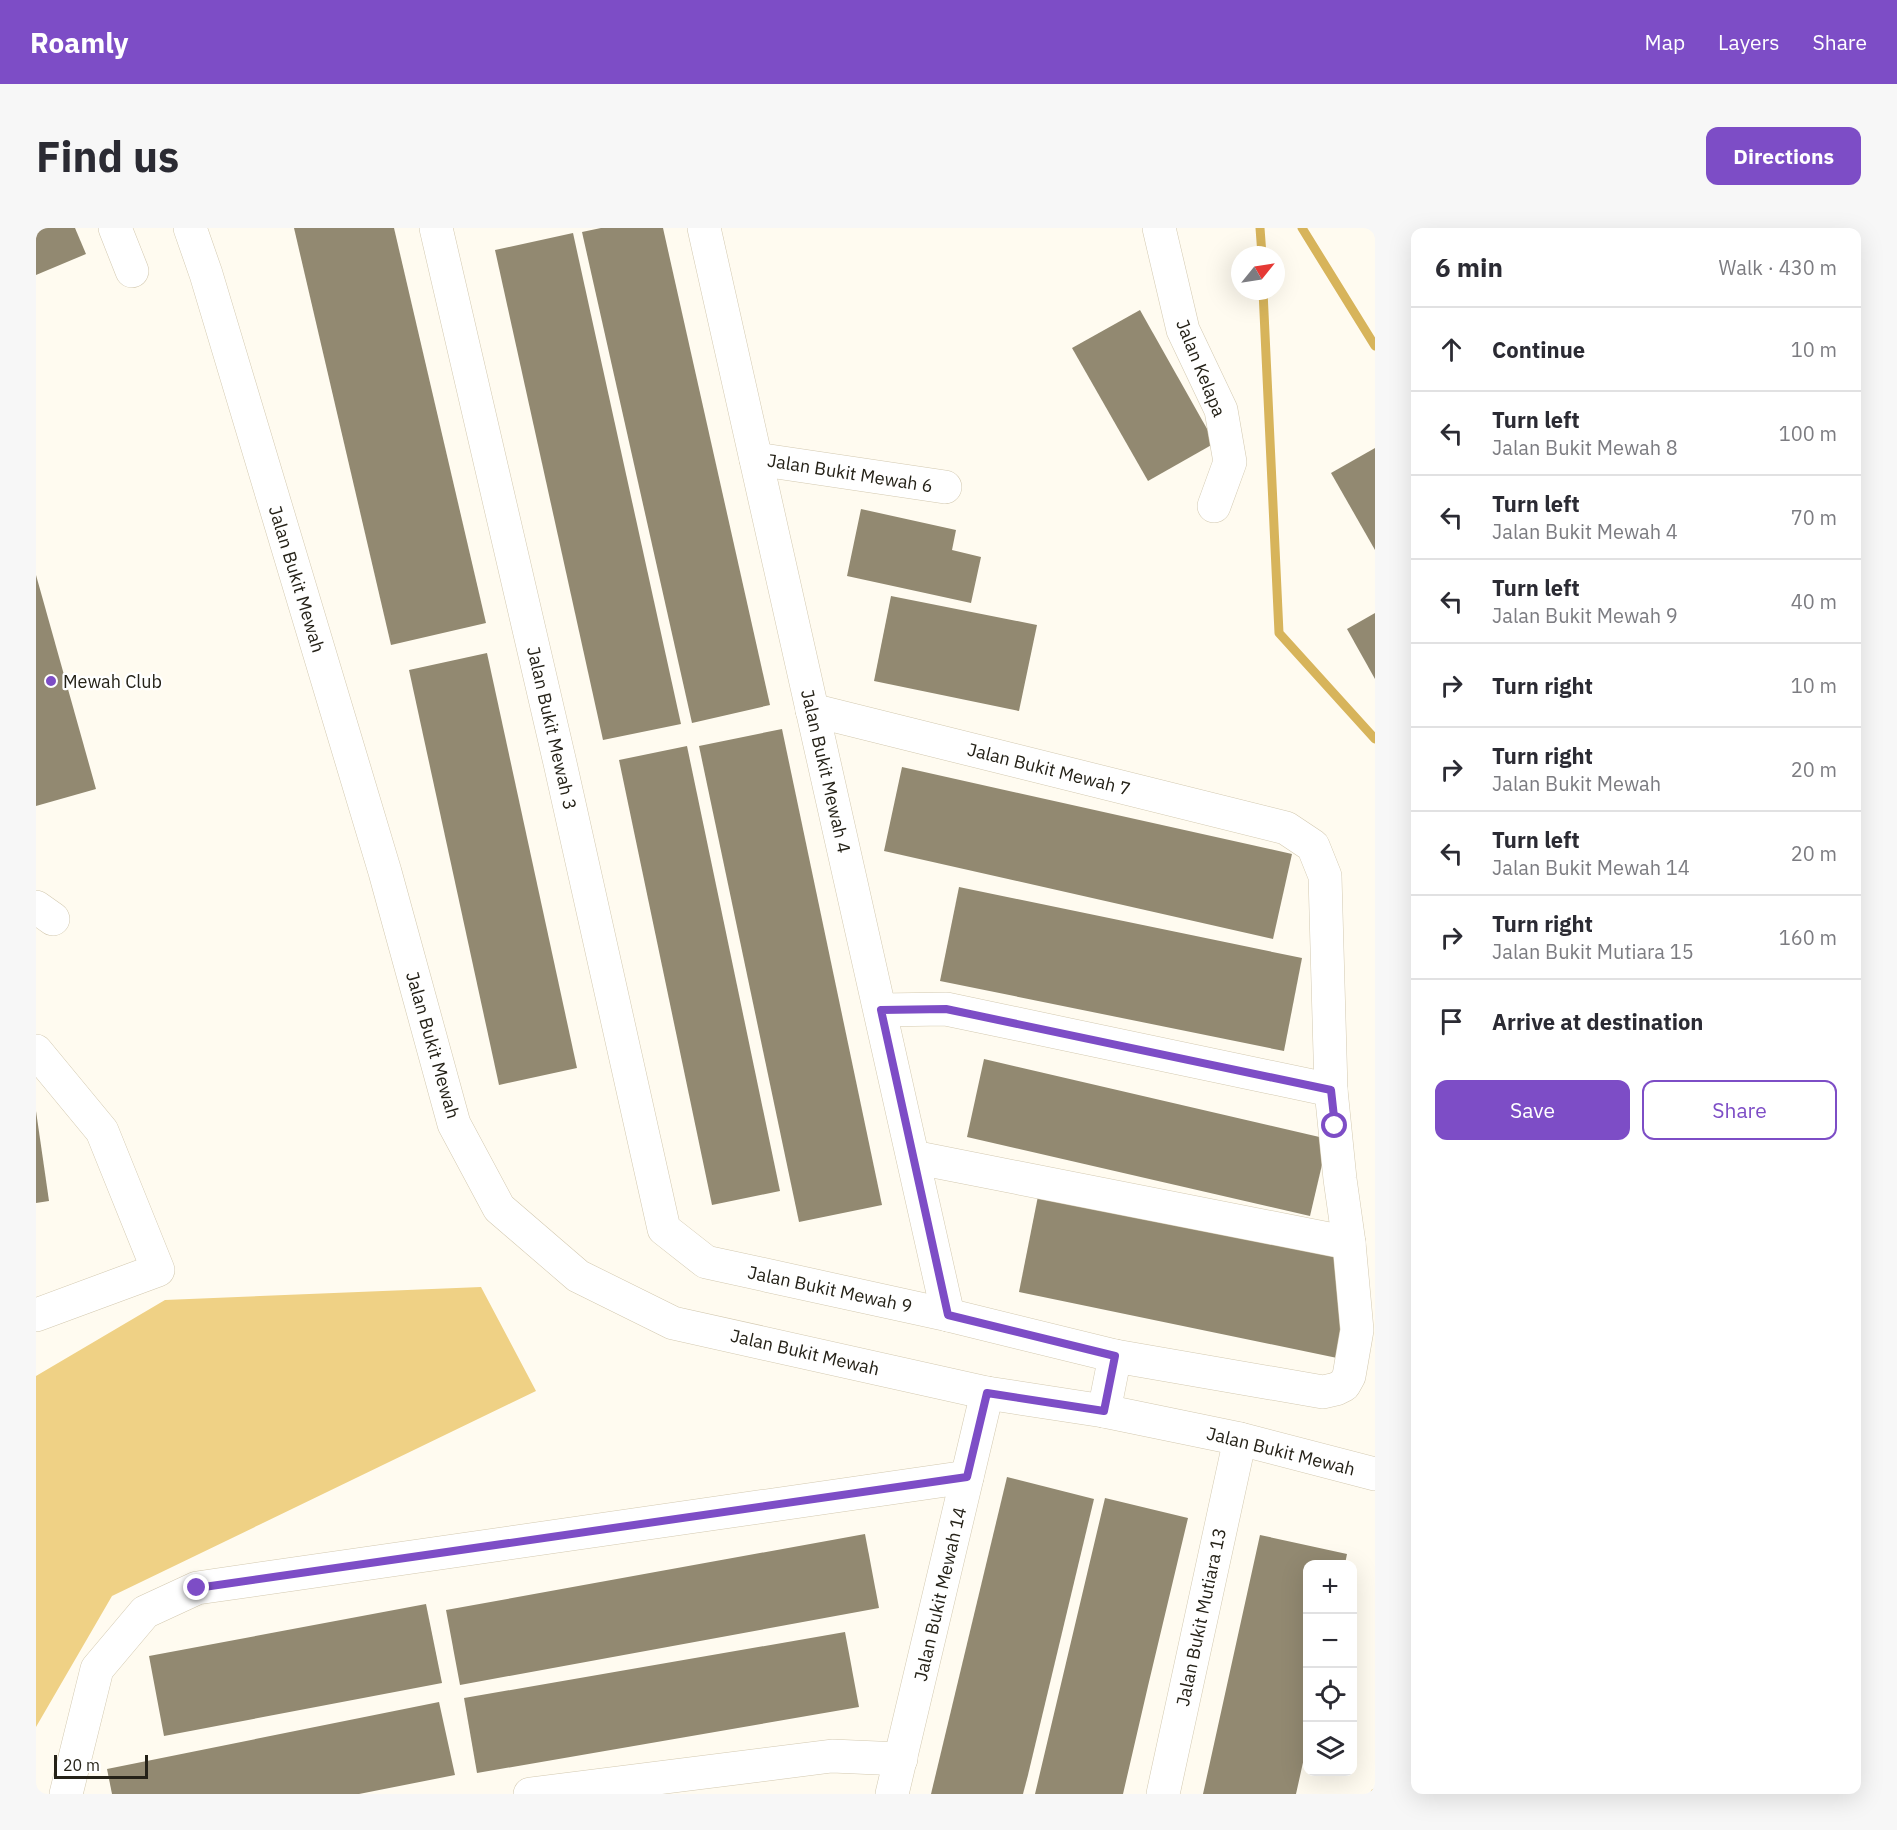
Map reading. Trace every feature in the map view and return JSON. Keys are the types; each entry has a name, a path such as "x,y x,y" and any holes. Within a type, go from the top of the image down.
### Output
{"street":[{"path":"115,228 132,271"},
{"name":"Jalan Bukit Mewah","path":"190,228 385,872 454,1125 499,1208 578,1276 673,1323 987,1393 1104,1411 1240,1439 1375,1474"},
{"name":"Jalan Bukit Mewah 3","path":"436,228 560,763 664,1229"},
{"name":"Jalan Bukit Mewah 4","path":"704,228 948,1315"},
{"name":"Jalan Kelapa","path":"1159,228 1183,330 1221,410 1230,462 1214,506"},
{"name":"Jalan Bukit Mewah 6","path":"756,459 945,487"},
{"name":"Jalan Bukit Mewah 7","path":"813,710 1286,828 1313,846 1325,876 1331,1090 1357,1330 1349,1376 1344,1385 1323,1392"},
{"path":"881,1010 946,1009 1331,1090"},
{"path":"36,1051 102,1131 158,1270 36,1315"},
{"path":"913,1157 1349,1243"},
{"name":"Jalan Bukit Mewah 9","path":"664,1229 706,1262 948,1315 1115,1356 1323,1392"},
{"path":"1104,1411 1115,1356"},
{"name":"Jalan Bukit Mewah 14","path":"892,1794 987,1393"},
{"name":"Jalan Bukit Mutiara 13","path":"1163,1794 1240,1439"},
{"path":"66,1794 97,1669 145,1612 197,1588 967,1477"},
{"path":"530,1794 832,1756 901,1759"}],"shaded area":[{"path":"481,1287 536,1391 112,1596 36,1727 36,1376 165,1300"}],"building":[{"path":"36,228 75,228 86,254 36,275"},
{"path":"294,228 394,228 486,623 391,645"},
{"path":"601,228 663,228 770,705 692,723 582,232"},
{"path":"573,233 681,724 603,740 495,250"},
{"path":"1140,310 1215,443 1148,481 1072,348"},
{"path":"1375,448 1375,550 1331,473"},
{"path":"861,509 956,530 952,550 981,557 971,603 847,576"},
{"name":"Mewah Club","path":"36,575 96,789 36,806"},
{"path":"891,596 1037,625 1019,711 874,681"},
{"path":"1375,613 1375,679 1347,629"},
{"path":"487,653 577,1068 499,1085 409,670"},
{"path":"782,729 882,1205 799,1222 699,746"},
{"path":"687,746 780,1191 712,1205 619,760"},
{"path":"902,767 1292,854 1273,939 884,851"},
{"path":"959,887 1302,958 1284,1051 940,981"},
{"path":"984,1059 1328,1139 1310,1216 967,1137"},
{"path":"36,1111 49,1201 36,1203"},
{"path":"1040,1186 1347,1251 1342,1359 1019,1292"},
{"path":"1007,1477 1094,1499 1028,1775 1023,1794 931,1794"},
{"path":"1105,1498 1188,1518 1123,1794 1035,1794"},
{"path":"865,1534 879,1608 460,1685 446,1610"},
{"path":"1260,1535 1347,1554 1346,1560 1303,1560 1303,1762 1296,1794 1203,1794"},
{"path":"426,1604 442,1683 164,1736 149,1656"},
{"path":"845,1632 859,1707 477,1773 464,1698"},
{"path":"439,1702 455,1775 359,1794 112,1794 107,1769"}],"waterway":[{"path":"1260,228 1261,246"},
{"path":"1302,228 1375,346"},
{"path":"1263,300 1279,633 1375,739"}],"place":[{"name":"Mewah Club","path":"51,681"}],"route":[{"path":"197,1588 967,1477 987,1393 1104,1411 1115,1356 948,1315 881,1010 946,1009 1331,1090 1335,1126"}]}
